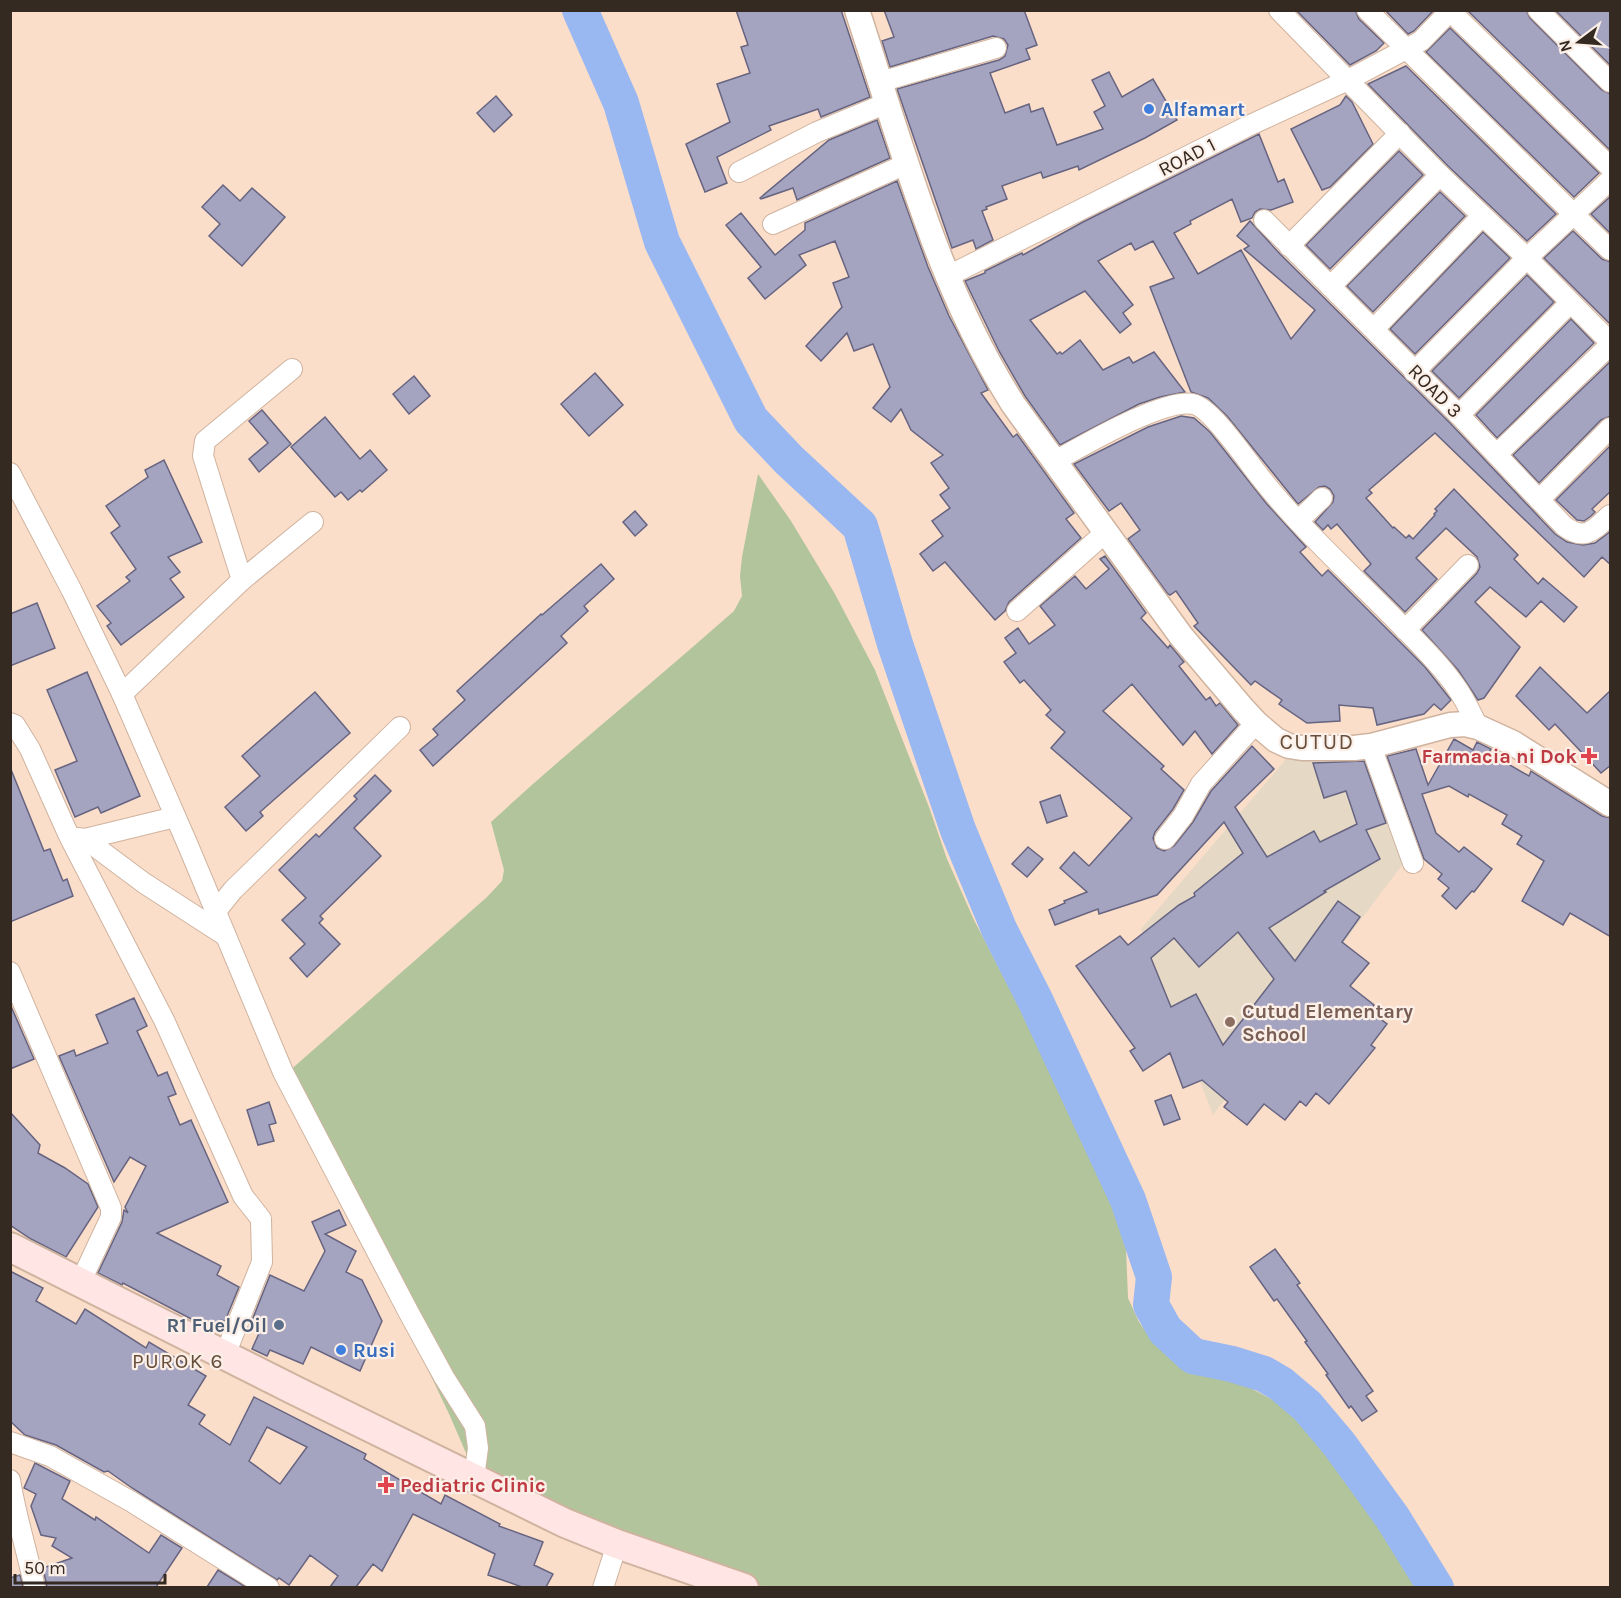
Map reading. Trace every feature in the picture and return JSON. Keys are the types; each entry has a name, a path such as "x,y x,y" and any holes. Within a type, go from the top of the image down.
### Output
{"main road":[{"path":"10,1247 565,1523 617,1544 744,1587"}],"street":[{"path":"856,10 906,164 946,277 991,369 1013,404 1181,636 1256,723 1276,740 1289,746 1325,748 1371,746 1450,725 1465,724 1478,727 1513,743 1611,804"},
{"path":"1279,10 1440,175 1611,343 1497,454"},
{"path":"1367,10 1611,250"},
{"path":"1538,10 1611,82"},
{"path":"1450,11 1611,167"},
{"name":"ROAD 1","path":"946,277 1246,126 1348,80 1422,41 1450,11"},
{"path":"739,172 817,132 884,93 996,48"},
{"path":"1289,246 1400,133"},
{"path":"773,224 906,164"},
{"path":"1332,286 1440,175"},
{"path":"1414,372 1527,258 1611,180"},
{"path":"1374,329 1482,216"},
{"name":"ROAD 3","path":"1264,220 1459,415 1564,526 1577,534 1591,532 1611,515"},
{"path":"1459,415 1570,303"},
{"path":"242,580 203,456 205,441 292,369"},
{"path":"1055,461 1104,434 1152,412 1185,403 1196,404 1209,413 1298,521 1443,669 1457,688 1478,727"},
{"path":"1539,500 1611,428"},
{"path":"10,473 72,591 122,694 283,1072 409,1313 474,1426 478,1448 474,1478"},
{"path":"1298,521 1322,498"},
{"path":"122,694 242,580 313,522"},
{"path":"1017,610 1106,532"},
{"path":"1405,630 1468,565"},
{"path":"10,723 15,725 30,749 77,838 164,1020 243,1196 261,1219 262,1262 225,1355"},
{"path":"1166,838 1183,816 1201,784 1256,723"},
{"path":"216,911 241,882 400,727"},
{"path":"1371,746 1413,863"},
{"path":"77,838 175,816"},
{"path":"77,838 226,936"},
{"path":"10,972 111,1208 111,1217 80,1283"},
{"path":"10,1442 50,1456 142,1508 269,1587"},
{"path":"10,1480 18,1523 35,1587"},
{"path":"603,1587 617,1544"}],"shaded area":[{"name":"Cutud Elementary School","path":"1370,751 1403,864 1213,1115 1141,929 1287,758"}],"green space":[{"path":"758,474 791,521 835,594 875,670 947,859 974,920 1112,1185 1125,1223 1128,1298 1139,1322 1157,1347 1193,1369 1239,1382 1290,1409 1323,1439 1364,1494 1422,1587 765,1587 726,1576 475,1474 450,1416 287,1073 487,897 502,881 504,870 491,822 734,611 742,596 740,576 742,557"}],"building":[{"path":"736,10 841,10 870,97 821,117 818,109 769,126 771,130 717,157 727,183 705,192 686,144 730,122 717,84 750,73 741,47 748,45"},
{"path":"884,10 1024,10 1037,45 1026,49 1030,59 990,73 1005,113 1029,104 1031,112 1043,108 1057,145 1103,129 1094,112 1105,106 1092,80 1109,72 1122,97 1153,79 1177,120 1079,170 1078,166 1043,178 1041,172 1002,186 1007,199 986,207 987,209 982,211 993,240 976,249 973,240 952,248 897,89 999,60 1005,56 1008,45 1004,39 993,36 890,67 882,41 894,37"},
{"path":"1296,10 1355,10 1359,19 1384,43 1376,51 1350,65"},
{"path":"1385,10 1434,10 1414,31 1408,34"},
{"path":"1467,10 1526,10 1530,18 1602,90 1611,94 1611,151"},
{"path":"1555,10 1611,10 1611,66"},
{"path":"1450,28 1599,173 1574,197 1426,52"},
{"path":"1406,66 1556,214 1527,241 1448,166 1368,84"},
{"path":"496,96 512,115 494,132 477,113"},
{"path":"1346,96 1352,102 1373,144 1330,187 1322,190 1291,129 1340,105"},
{"path":"877,120 890,158 797,200 793,188 760,198 829,140"},
{"path":"1259,134 1278,182 1284,179 1293,202 1271,210 1260,209 1252,218 1241,222 1232,199 1190,221 1191,224 1174,233 1198,274 1241,250 1291,339 1315,310 1244,249 1249,246 1237,236 1250,221 1280,254 1450,423 1555,534 1567,542 1583,545 1595,543 1611,531 1611,565 1602,557 1584,577 1435,433 1369,490 1372,493 1366,498 1393,528 1406,538 1409,535 1413,539 1435,515 1437,511 1435,509 1454,489 1518,555 1514,559 1538,584 1543,578 1577,607 1564,622 1541,601 1526,617 1490,587 1475,602 1520,647 1484,698 1478,700 1458,670 1422,630 1477,573 1480,567 1477,557 1446,528 1416,558 1437,579 1405,612 1364,571 1371,564 1337,524 1331,529 1328,525 1323,530 1315,522 1333,502 1334,496 1330,489 1325,486 1319,487 1298,504 1227,416 1208,398 1191,392 1150,287 1174,278 1153,241 1135,250 1131,243 1098,261 1133,305 1123,313 1131,324 1120,333 1085,291 1030,320 1057,354 1060,352 1062,354 1080,340 1103,370 1129,357 1133,363 1154,352 1185,392 1139,404 1060,445 1025,396 999,351 965,281 1022,253 1023,255 1083,222"},
{"path":"1399,151 1423,175 1330,269 1306,245"},
{"path":"897,181 928,267 949,316 988,390 981,393 1013,437 1017,434 1074,513 1066,519 1081,538 1009,602 1005,611 995,620 945,562 933,571 920,554 943,536 932,521 950,508 940,495 949,488 931,463 943,455 911,430 901,409 891,422 873,408 890,387 873,344 854,351 847,333 821,361 806,346 842,307 833,283 849,277 835,241 799,255 806,265 765,299 748,278 761,267 726,225 741,213 775,255 805,230 805,223"},
{"path":"223,185 240,201 252,188 285,217 242,266 209,236 220,224 202,207"},
{"path":"1440,192 1465,216 1373,312 1347,286"},
{"path":"1611,196 1611,234 1591,214"},
{"path":"1573,231 1602,259 1611,262 1611,325 1544,258"},
{"path":"1483,232 1510,258 1415,354 1390,329"},
{"path":"1527,275 1554,302 1459,398 1432,371"},
{"path":"1571,319 1594,343 1497,438 1476,415"},
{"path":"1611,361 1611,416 1601,420 1539,483 1513,455"},
{"path":"595,373 623,405 589,436 561,404"},
{"path":"414,376 430,396 409,414 393,394"},
{"path":"262,410 291,444 259,472 249,459 268,443 249,421"},
{"path":"1181,416 1194,418 1210,432 1266,503 1306,547 1300,552 1322,576 1328,570 1425,667 1451,700 1441,710 1434,704 1424,714 1377,725 1373,708 1339,705 1340,721 1307,723 1279,704 1282,700 1255,681 1251,685 1194,626 1198,623 1176,591 1170,595 1167,593 1128,539 1140,530 1121,503 1109,511 1074,464 1148,427"},
{"path":"325,417 360,459 370,450 387,470 362,492 360,490 348,500 341,492 335,497 291,447"},
{"path":"1611,445 1611,491 1592,509 1595,512 1591,516 1584,521 1577,520 1556,500"},
{"path":"164,460 202,542 168,557 180,572 170,579 184,597 121,645 107,626 111,623 97,606 130,581 126,577 136,569 111,533 120,526 106,506 148,477 145,470"},
{"path":"635,511 647,525 635,536 623,522"},
{"path":"1105,556 1146,613 1141,618 1168,648 1170,645 1184,662 1179,666 1206,700 1210,697 1216,706 1220,703 1238,725 1212,754 1195,731 1183,745 1132,684 1103,711 1164,766 1161,769 1184,790 1155,832 1153,838 1157,848 1164,851 1174,846 1193,822 1211,791 1252,746 1274,769 1235,807 1267,857 1314,831 1320,842 1357,824 1346,791 1324,798 1313,763 1364,761 1386,823 1366,830 1380,859 1324,891 1326,892 1269,928 1295,961 1338,901 1360,917 1342,942 1369,963 1350,986 1374,1005 1370,1011 1387,1024 1371,1045 1375,1048 1329,1104 1316,1093 1306,1106 1300,1101 1285,1120 1264,1104 1247,1125 1224,1107 1228,1102 1202,1080 1183,1088 1170,1053 1143,1071 1130,1051 1135,1048 1076,966 1120,936 1128,945 1179,905 1195,896 1194,893 1243,853 1224,822 1157,895 1099,914 1098,909 1055,925 1049,910 1087,892 1060,868 1074,852 1089,866 1132,818 1051,748 1065,732 1046,715 1051,710 1024,680 1020,683 1004,662 1016,653 1005,638 1018,628 1029,644 1055,625 1040,606 1075,576 1086,589 1109,569 1100,559","holes":["1238,932 1274,979 1223,1045 1196,994 1171,1007 1151,958 1174,938 1199,967"]},
{"path":"601,564 614,579 584,606 588,611 561,636 567,643 433,766 420,750 438,735 433,729 465,700 457,691 541,614"},
{"path":"37,603 55,648 10,666 10,614"},
{"path":"1540,667 1587,713 1611,690 1611,765 1601,773 1555,724 1549,730 1516,696"},
{"path":"87,672 140,796 101,813 98,807 75,817 55,770 77,761 47,690"},
{"path":"315,692 350,733 260,812 263,816 246,831 225,807 260,776 242,756"},
{"path":"1454,739 1473,750 1477,742 1491,749 1489,753 1529,776 1531,771 1602,816 1611,818 1611,937 1570,913 1563,925 1522,901 1544,861 1517,844 1522,836 1502,824 1507,815 1449,786 1422,794 1436,833 1459,852 1464,847 1492,869 1474,892 1472,891 1456,909 1442,896 1449,888 1438,879 1442,874 1424,859 1387,756 1416,749 1428,785"},
{"path":"10,767 44,851 50,849 63,881 67,879 73,896 10,922"},
{"path":"375,775 391,791 354,828 381,856 320,916 323,919 319,923 340,944 307,977 290,958 305,944 282,920 306,898 279,870 316,834 319,837 357,799 354,796"},
{"path":"1060,795 1067,816 1047,823 1040,802"},
{"path":"1028,847 1043,859 1027,877 1012,864"},
{"path":"134,998 147,1026 137,1031 158,1076 167,1072 176,1094 168,1097 180,1125 191,1120 228,1202 157,1233 221,1266 217,1275 239,1287 225,1321 220,1320 214,1331 123,1283 122,1285 98,1273 122,1222 124,1210 128,1213 125,1207 146,1166 130,1157 114,1182 59,1056 74,1050 76,1056 108,1043 96,1015"},
{"path":"10,1004 34,1059 10,1069"},
{"path":"1171,1095 1180,1119 1164,1125 1155,1101"},
{"path":"269,1102 276,1123 269,1125 274,1141 258,1145 247,1110"},
{"path":"10,1112 40,1145 38,1153 88,1184 98,1207 66,1257 10,1225"},
{"path":"339,1210 346,1225 325,1234 356,1251 346,1272 362,1280 382,1321 360,1371 311,1347 303,1364 270,1350 267,1356 252,1349 260,1331 249,1328 270,1275 304,1291 325,1251 312,1222"},
{"path":"1275,1249 1300,1283 1297,1285 1373,1391 1366,1396 1377,1411 1362,1421 1351,1406 1349,1408 1326,1375 1328,1374 1305,1342 1307,1341 1277,1299 1274,1301 1250,1267"},
{"path":"10,1271 43,1288 36,1301 76,1324 85,1309 146,1348 149,1342 206,1376 188,1405 205,1415 199,1424 230,1445 254,1397 366,1454 364,1459 441,1504 445,1495 500,1524 499,1526 543,1542 534,1565 553,1574 546,1587 522,1587 488,1575 495,1554 413,1514 382,1571 373,1564 356,1587 330,1587 338,1576 310,1555 289,1585 279,1578 277,1580 108,1471 104,1472 56,1445 25,1435 10,1421","holes":["267,1427 307,1447 280,1484 249,1461"]},
{"path":"35,1463 70,1481 62,1499 95,1520 96,1517 149,1553 161,1535 182,1548 156,1587 47,1587 43,1568 72,1558 52,1546 56,1538 41,1535 31,1506 36,1494 24,1488"},
{"path":"218,1570 246,1587 207,1587"},
{"path":"20,1575 23,1587 10,1587 10,1578"}],"waterway":[{"path":"580,10 621,103 662,242 751,420 789,460 860,526 895,644 958,830 999,929 1036,1002 1128,1200 1154,1277 1151,1305 1165,1330 1193,1356 1232,1364 1264,1374 1281,1384 1307,1406 1339,1444 1392,1517 1436,1588"}],"place":[{"name":"Alfamart","path":"1149,109"},
{"name":"Farmacia ni Dok","path":"1589,756"},
{"name":"Cutud Elementary School","path":"1230,1022"},
{"name":"R1 Fuel/Oil","path":"279,1325"},
{"name":"Rusi","path":"341,1350"},
{"name":"Pediatric Clinic","path":"386,1485"}],"district":[{"name":"CUTUD","path":"1317,742"},
{"name":"PUROK 6","path":"178,1361"}]}
